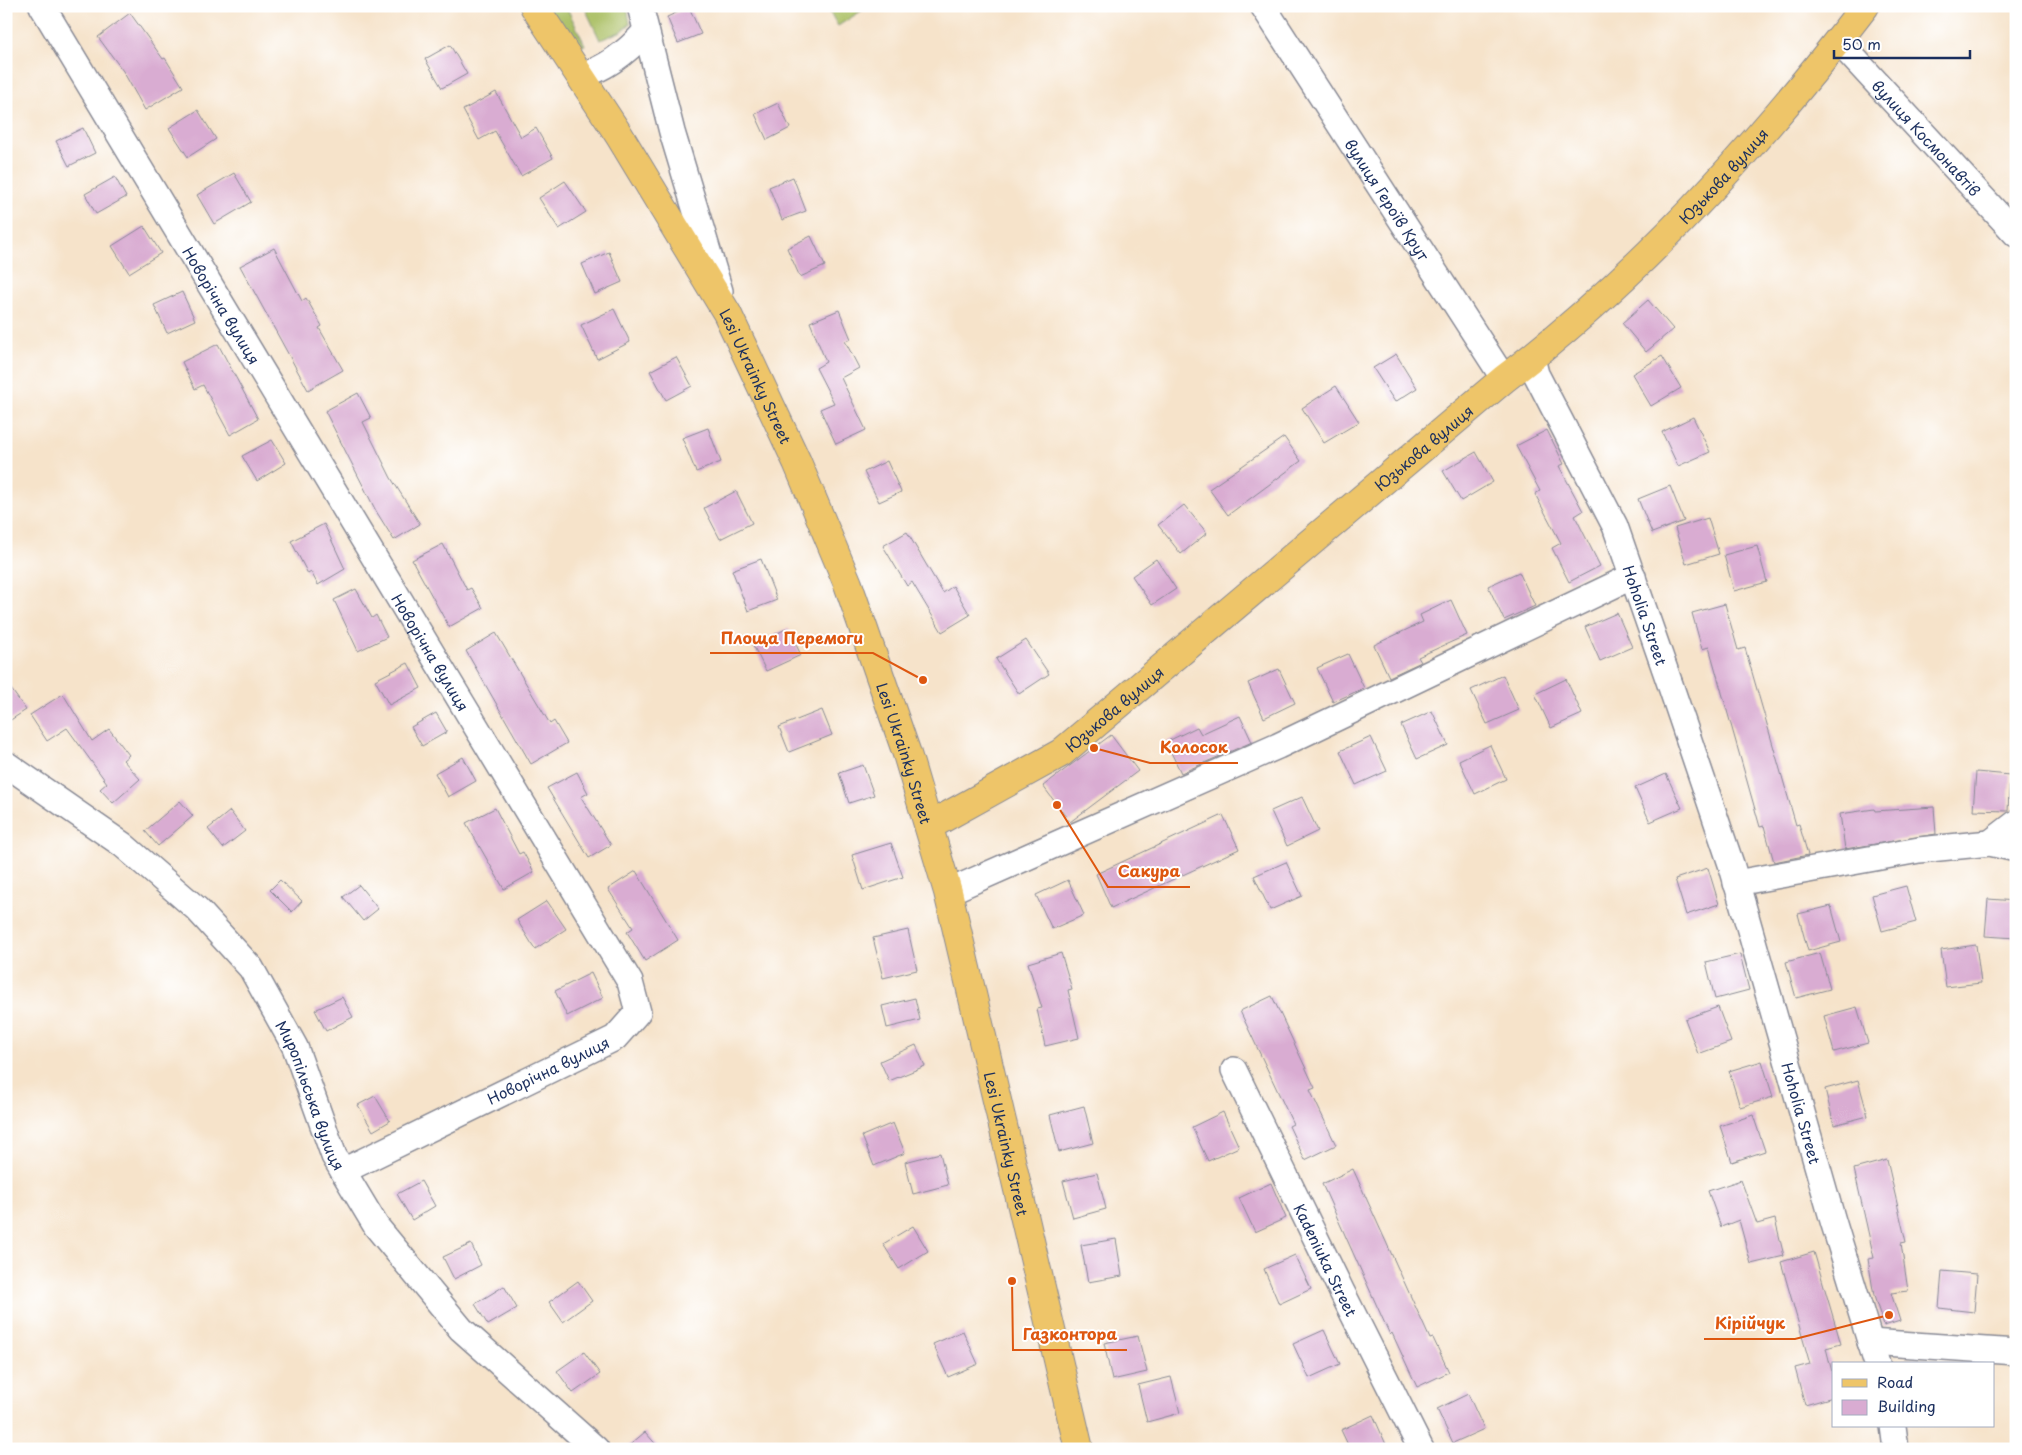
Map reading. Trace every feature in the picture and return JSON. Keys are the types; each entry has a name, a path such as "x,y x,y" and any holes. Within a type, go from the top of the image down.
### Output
{"main road":[{"name":"Lesi Ukrainky Street","path":"534,6 619,135 727,313 797,462 848,584 907,754 948,892 1078,1449"},
{"name":"Юзькова вулиця","path":"929,826 1061,753 1504,379 1532,358 1603,295 1702,200 1838,41 1865,6"}],"street":[{"name":"Новорічна вулиця","path":"42,6 630,982 638,1012 614,1038 343,1170"},
{"path":"640,6 672,132 727,313"},
{"name":"вулиця Героїв Крут","path":"1274,11 1504,379"},
{"path":"580,76 606,65 633,45 646,31"},
{"name":"вулиця Космонавтів","path":"1838,41 2016,234"},
{"name":"Hoholia Street","path":"1532,358 1536,374 1615,526 1633,576 1736,883 1873,1353 2016,1352"},
{"path":"948,892 1278,746 1633,576"},
{"name":"Миропільська вулиця","path":"6,764 123,845 197,909 252,968 295,1047 334,1156 376,1226 461,1329 596,1449"},
{"path":"1990,843 2016,823"},
{"path":"1736,883 1919,850 1990,843 2016,849"},
{"name":"Kadeniuka Street","path":"1234,1070 1421,1449"},
{"path":"1893,1428 1896,1449"}],"green space":[{"path":"545,6 566,6 585,45 576,49"},
{"path":"584,6 627,6 630,24 622,31 600,40"},
{"path":"826,6 869,6 838,26"}],"building":[{"path":"689,7 701,34 678,43 667,17"},
{"path":"130,13 163,59 165,58 183,87 145,110 123,71 98,37"},
{"path":"450,45 467,74 442,88 425,59"},
{"path":"496,92 521,137 536,128 553,158 521,176 495,131 479,140 463,110"},
{"path":"778,103 790,128 767,140 755,114"},
{"path":"198,110 216,139 188,157 169,128"},
{"path":"83,128 95,153 69,166 56,141"},
{"path":"234,173 251,202 214,224 197,195"},
{"path":"115,177 126,197 96,214 85,194"},
{"path":"793,177 806,211 782,220 769,187"},
{"path":"565,181 586,212 559,229 539,198"},
{"path":"144,226 161,253 129,273 112,246"},
{"path":"811,236 825,266 800,277 787,248"},
{"path":"274,248 302,301 306,298 322,326 319,328 343,370 308,390 240,266"},
{"path":"609,252 622,282 595,294 582,264"},
{"path":"182,292 195,320 167,333 154,305"},
{"path":"1648,300 1673,329 1646,352 1622,323"},
{"path":"614,309 630,342 597,359 581,325"},
{"path":"839,310 851,339 845,341 859,368 841,378 866,430 836,444 820,409 834,403 816,368 826,362 810,322"},
{"path":"218,344 258,419 230,435 203,385 195,389 182,362"},
{"path":"1396,354 1417,388 1395,402 1373,368"},
{"path":"1662,356 1681,388 1651,406 1632,374"},
{"path":"676,357 692,386 666,400 650,371"},
{"path":"1336,386 1359,422 1324,443 1302,408"},
{"path":"358,393 371,418 363,422 391,478 420,524 394,540 376,511 325,411"},
{"path":"1693,417 1710,452 1678,466 1662,432"},
{"path":"708,428 721,462 696,472 682,438"},
{"path":"1547,430 1564,464 1559,466 1583,511 1575,516 1600,566 1569,582 1552,548 1561,543 1535,494 1540,491 1516,446"},
{"path":"1284,437 1301,461 1228,515 1209,489"},
{"path":"272,440 286,463 257,481 242,456"},
{"path":"1476,452 1493,482 1461,501 1443,471"},
{"path":"887,461 901,492 879,502 864,472"},
{"path":"1670,486 1684,521 1652,533 1638,499"},
{"path":"736,491 752,523 720,539 704,508"},
{"path":"1184,505 1207,533 1181,554 1158,525"},
{"path":"1708,518 1719,554 1686,564 1675,528"},
{"path":"324,524 345,569 318,585 311,572 308,574 291,541"},
{"path":"907,532 943,593 953,586 970,615 942,632 912,582 907,586 883,546"},
{"path":"443,544 467,590 471,588 483,608 449,627 412,560"},
{"path":"1757,546 1767,582 1734,591 1724,555"},
{"path":"761,559 777,600 748,611 732,570"},
{"path":"1156,559 1176,589 1152,605 1132,576"},
{"path":"1519,572 1535,606 1504,620 1488,586"},
{"path":"356,589 372,618 376,615 387,637 358,651 334,600"},
{"path":"1451,600 1467,635 1418,657 1421,662 1389,677 1374,645 1423,622 1420,615"},
{"path":"1725,604 1738,650 1745,648 1796,825 1799,824 1808,855 1774,862 1764,826 1760,827 1709,647 1702,649 1692,613"},
{"path":"1617,613 1632,647 1600,661 1585,627"},
{"path":"788,628 801,655 766,671 753,645"},
{"path":"496,633 550,724 554,721 567,743 531,764 466,651"},
{"path":"1026,640 1049,674 1019,694 996,659"},
{"path":"1348,654 1364,688 1333,702 1317,668"},
{"path":"408,663 421,688 389,705 375,680"},
{"path":"1279,669 1295,703 1264,718 1248,683"},
{"path":"1503,675 1519,710 1487,724 1471,690"},
{"path":"1566,679 1582,714 1551,728 1535,694"},
{"path":"6,682 26,710 6,723"},
{"path":"63,694 92,741 109,729 129,755 123,760 140,779 113,803 100,789 107,783 67,728 47,741 30,715"},
{"path":"822,710 832,735 789,752 779,727"},
{"path":"1432,711 1448,745 1417,759 1401,725"},
{"path":"436,713 447,732 422,746 411,727"},
{"path":"1240,716 1252,742 1181,773 1166,742 1197,727 1201,734"},
{"path":"1111,735 1138,771 1070,822 1043,786"},
{"path":"1371,737 1387,771 1356,785 1340,751"},
{"path":"1490,745 1506,779 1475,794 1459,760"},
{"path":"463,757 476,781 448,797 435,773"},
{"path":"863,765 874,795 849,803 839,773"},
{"path":"577,772 588,793 581,797 611,845 589,858 547,788"},
{"path":"1976,772 2010,775 2008,811 1973,810"},
{"path":"1666,774 1682,808 1650,822 1635,788"},
{"path":"1302,797 1318,831 1287,846 1271,811"},
{"path":"180,801 193,816 158,846 145,831"},
{"path":"1934,807 1936,834 1845,849 1840,814 1874,809 1875,811"},
{"path":"495,808 519,854 523,852 534,872 504,889 466,823"},
{"path":"230,811 245,831 223,848 208,829"},
{"path":"1223,815 1239,849 1111,908 1096,874"},
{"path":"891,843 903,877 863,890 852,855"},
{"path":"1286,862 1302,896 1270,910 1254,876"},
{"path":"1708,868 1719,904 1686,915 1675,879"},
{"path":"636,871 678,940 645,961 627,932 633,928 608,889"},
{"path":"280,880 302,901 292,912 270,890"},
{"path":"1068,880 1084,915 1052,929 1036,895"},
{"path":"359,885 378,909 363,921 343,897"},
{"path":"1906,886 1916,922 1882,931 1872,895"},
{"path":"1988,899 2016,901 2016,938 1985,936"},
{"path":"547,901 566,929 535,949 517,920"},
{"path":"1831,906 1841,942 1808,951 1798,914"},
{"path":"908,930 917,970 883,978 873,938"},
{"path":"1976,945 1981,983 1946,987 1941,950"},
{"path":"1061,953 1072,989 1068,990 1079,1038 1045,1046 1037,1009 1042,1008 1028,963"},
{"path":"1820,953 1830,989 1796,998 1786,962"},
{"path":"1740,954 1749,990 1715,999 1706,962"},
{"path":"591,973 603,998 567,1016 555,991"},
{"path":"1272,996 1315,1088 1310,1090 1336,1145 1305,1160 1289,1126 1293,1124 1240,1011"},
{"path":"342,997 353,1017 326,1031 315,1010"},
{"path":"915,998 920,1020 887,1028 882,1006"},
{"path":"1718,1007 1731,1042 1698,1054 1685,1019"},
{"path":"1857,1007 1868,1043 1834,1052 1824,1016"},
{"path":"916,1045 925,1066 889,1081 880,1061"},
{"path":"1762,1061 1773,1097 1740,1107 1729,1071"},
{"path":"1858,1080 1868,1116 1834,1125 1825,1089"},
{"path":"375,1096 390,1121 373,1131 358,1105"},
{"path":"1084,1106 1093,1143 1059,1152 1050,1115"},
{"path":"1223,1112 1239,1147 1208,1161 1192,1127"},
{"path":"1753,1115 1765,1151 1732,1162 1720,1126"},
{"path":"893,1123 905,1153 874,1166 862,1136"},
{"path":"940,1153 948,1185 913,1194 905,1162"},
{"path":"1887,1160 1906,1242 1901,1243 1908,1291 1891,1293 1900,1321 1884,1326 1874,1296 1868,1259 1874,1258 1854,1169"},
{"path":"1353,1169 1430,1339 1433,1338 1449,1372 1417,1387 1392,1333 1390,1335 1322,1184"},
{"path":"1097,1173 1106,1209 1073,1218 1063,1181"},
{"path":"1741,1180 1757,1224 1775,1219 1784,1256 1751,1264 1739,1220 1721,1227 1708,1191"},
{"path":"421,1181 435,1206 412,1220 397,1194"},
{"path":"1271,1183 1286,1218 1255,1232 1239,1198"},
{"path":"913,1226 928,1251 899,1269 883,1244"},
{"path":"1116,1239 1122,1276 1088,1282 1081,1245"},
{"path":"471,1244 481,1265 454,1279 443,1257"},
{"path":"1814,1252 1841,1344 1826,1348 1832,1372 1832,1397 1805,1405 1795,1368 1810,1364 1781,1262"},
{"path":"1295,1255 1311,1289 1279,1304 1264,1269"},
{"path":"1942,1271 1977,1274 1974,1312 1939,1308"},
{"path":"578,1281 592,1301 563,1322 549,1302"},
{"path":"504,1286 517,1308 488,1325 475,1304"},
{"path":"1324,1330 1340,1364 1309,1378 1293,1344"},
{"path":"963,1331 978,1364 948,1377 933,1344"},
{"path":"1138,1336 1147,1372 1112,1380 1104,1343"},
{"path":"584,1352 600,1374 573,1393 557,1371"},
{"path":"1171,1377 1180,1413 1147,1422 1138,1385"},
{"path":"1468,1394 1484,1429 1453,1443 1437,1409"},
{"path":"1373,1415 1388,1449 1350,1449 1341,1430"},
{"path":"645,1432 660,1449 625,1449"}],"place":[{"name":"Площа Перемоги","path":"923,680"},
{"name":"Колосок","path":"1094,748"},
{"name":"Сакура","path":"1057,805"},
{"name":"Газконтора","path":"1012,1281"},
{"name":"Кірійчук","path":"1889,1315"}]}
